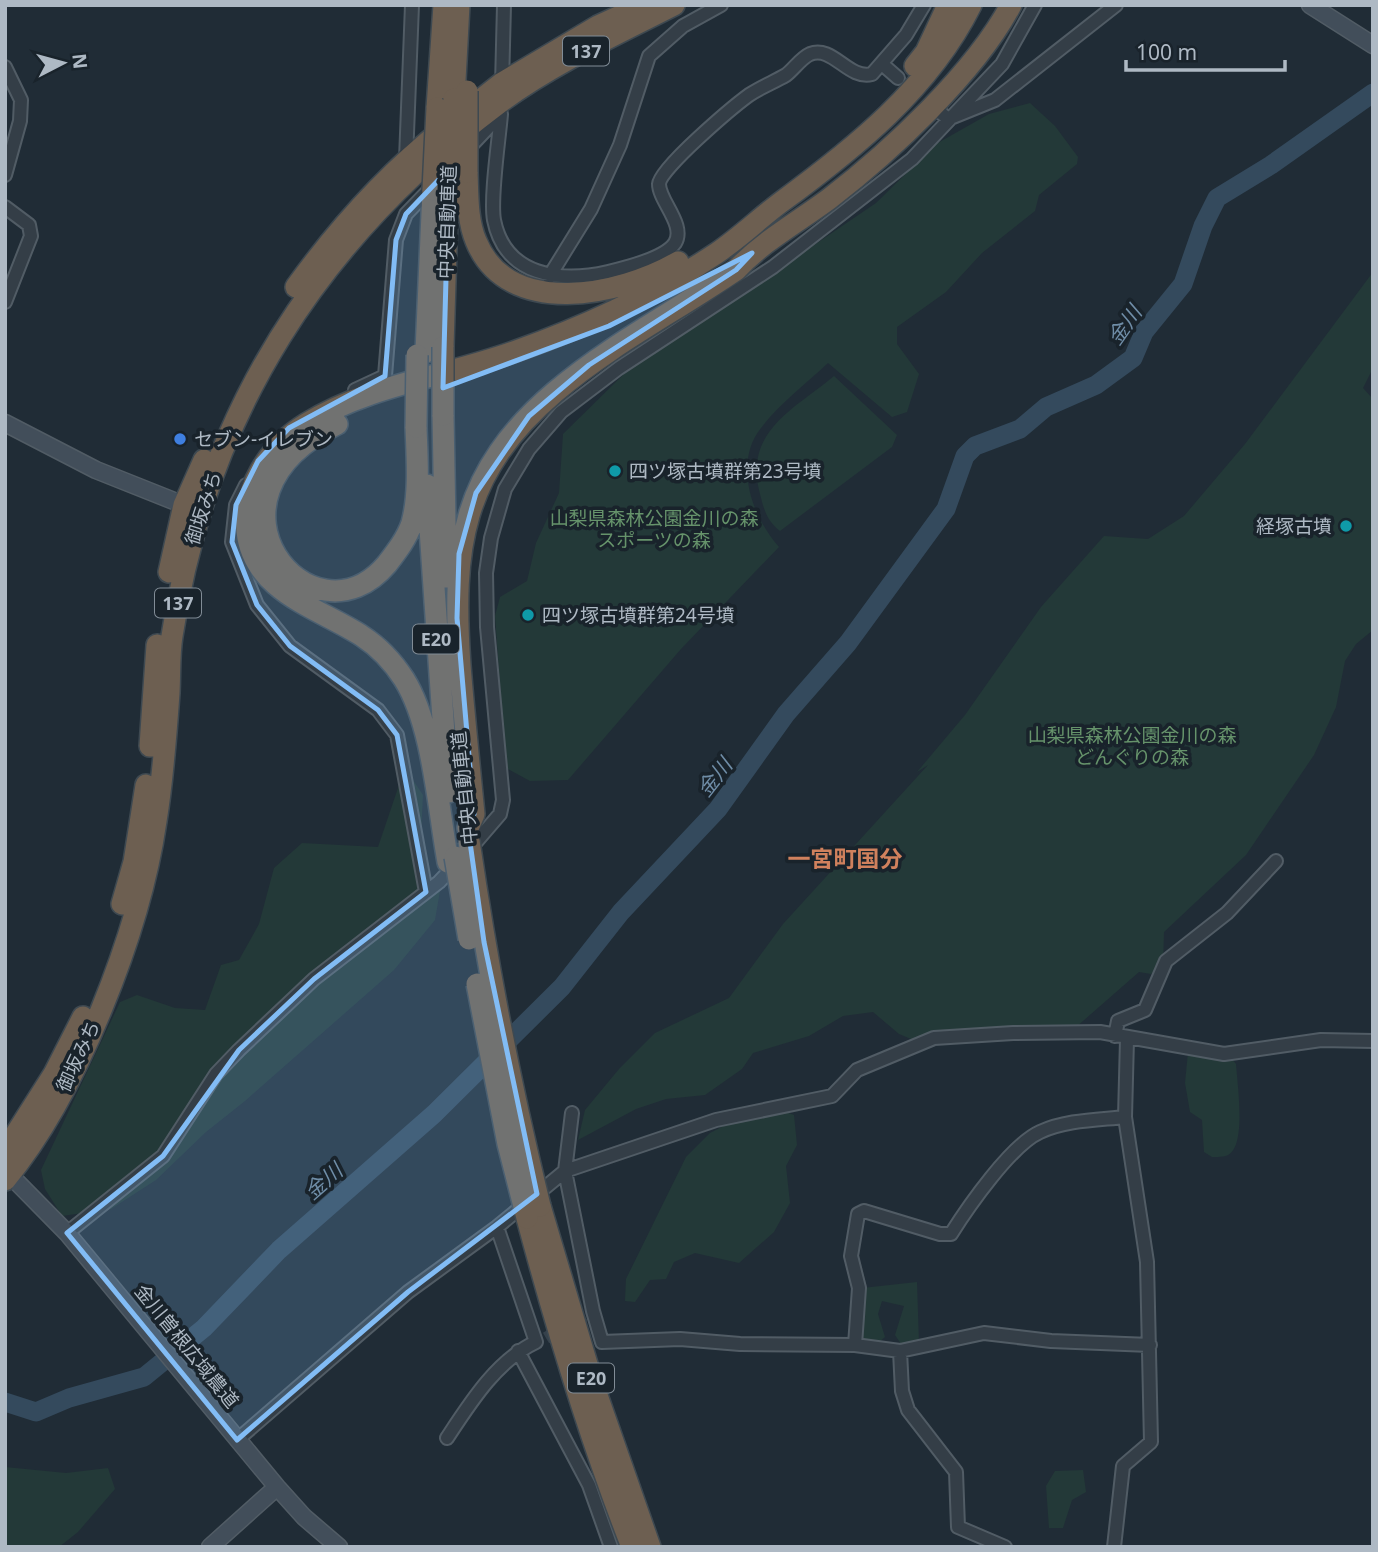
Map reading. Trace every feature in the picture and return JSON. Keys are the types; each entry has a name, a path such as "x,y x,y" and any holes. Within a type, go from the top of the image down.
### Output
{"highway":[{"name":"中央自動車道","path":"444,5 452,99"},
{"name":"中央自動車道","path":"459,5 452,99 429,270 428,421 429,551 460,847 484,942 553,1317 607,1484 632,1547"},
{"path":"468,5 452,99 467,172 470,224 484,256 510,280 543,291 581,293 623,286 668,267 715,239 743,231"},
{"path":"598,35 626,5"},
{"name":"御坂みち","path":"5,1151 54,1074 86,1011 134,862 149,764 158,635 191,508 235,387 283,305 358,208 406,159 644,5"},
{"name":"御坂みち","path":"598,35 674,5"},
{"path":"598,35 690,5"},
{"path":"863,139 883,106 926,52 948,5"},
{"path":"460,847 416,701 382,651 361,635 288,594 262,570 247,536 248,501 254,482 276,449 304,425 327,413 513,352 618,310 697,266 863,139 903,102 955,37 971,5"},
{"path":"851,181 957,55 984,5"},
{"path":"460,847 474,814 457,618 459,554 476,493 509,437 556,391 589,365 736,270 752,253 851,181 900,139 954,81 1003,20 1011,5"},
{"name":"御坂みち","path":"7,1175 71,1076 122,953 150,861 163,758 171,640 191,508 248,393 308,293 368,219 425,163 501,100"},
{"name":"中央自動車道","path":"429,352 440,187"},
{"path":"429,352 428,421 417,472 412,522 400,548 378,575 360,585 336,589 296,580 279,565 268,545 265,499 276,472 318,433 369,408 454,384 609,326 732,260 752,253"},
{"name":"中央自動車道","path":"428,421 448,610 460,847 455,888 461,893 491,1066 534,1212 650,1547"}],"street":[{"path":"406,159 412,5"},
{"path":"505,5 494,218 505,247 523,266 549,277 589,276 634,265 667,250 675,242 678,232 659,184 662,175 749,95 787,74 810,54 826,54 855,73 865,76 872,74 906,35 924,5"},
{"path":"549,277 591,209 620,145 649,56 683,26 722,5"},
{"path":"67,1233 163,1156 216,1074 239,1050 314,979 426,892 500,814 501,769 487,627 486,573 491,538 505,489 529,449 561,412 619,369 772,267 912,159 944,116 1002,64 1035,5"},
{"path":"944,116 995,100 1116,5"},
{"path":"1310,5 1373,45"},
{"path":"882,64 898,78"},
{"path":"5,67 21,100 20,121 5,175"},
{"path":"426,892 397,735 377,710 290,646 257,605 232,542 236,505 258,461 289,428 326,404 385,376 396,240 406,214 501,100"},
{"path":"5,207 29,225 31,236 5,302"},
{"path":"5,423 96,470 191,508"},
{"path":"1114,1547 1123,1466 1151,1442 1147,1262 1125,1117 1118,1021 1145,1010 1166,961 1227,913 1276,861"},
{"path":"237,1440 408,1292 497,1227 565,1171 716,1120 832,1096 857,1070 934,1038 1013,1032 1100,1032 1121,1038 1224,1054 1321,1040 1373,1041"},
{"path":"572,1113 565,1171 589,1313 602,1342 680,1339 740,1344 855,1345 900,1350 984,1333 1051,1341 1150,1345"},
{"path":"855,1345 859,1288 851,1256 858,1214 864,1211 940,1234 951,1234 968,1208 1001,1168 1038,1132 1067,1123 1125,1117"},
{"name":"金川曽根広域農道","path":"7,1175 36,1198 278,1488 304,1517 339,1547"},
{"path":"447,1438 470,1404 518,1351 541,1340 497,1227"},
{"path":"900,1350 902,1391 908,1410 956,1472 958,1527 1004,1547"},
{"path":"518,1351 589,1485 611,1547"},
{"path":"211,1547 278,1488"}],"highlighted area":[{"path":"449,169 443,388 609,326 752,253 736,270 589,365 529,416 476,493 459,554 457,618 474,814 468,828 484,942 537,1194 408,1292 237,1440 67,1233 163,1156 239,1050 314,979 426,892 397,735 378,710 290,646 257,605 232,542 236,505 258,461 289,428 385,376 396,240 406,214"}],"green space":[{"name":"山梨県森林公園金川の森 スポーツの森","path":"1030,103 1055,126 1078,157 1077,164 1039,195 1035,211 982,253 946,292 897,327 897,344 919,374 907,412 892,417 828,363 784,402 761,428 753,442 747,473 754,505 769,535 779,547 681,649 568,780 530,781 506,768 495,616 500,597 527,581 536,543 559,493 563,434 624,374 876,203 936,144 989,114"},
{"name":"山梨県森林公園金川の森 どんぐりの森","path":"1373,272 1373,368 1363,388 1373,399 1373,630 1356,644 1345,661 1336,707 1314,755 1246,855 1164,932 1163,965 1151,974 1139,972 1075,1028 916,1041 899,1034 873,1012 843,1016 809,1036 753,1053 742,1069 705,1095 666,1099 636,1109 578,1140 585,1110 619,1069 655,1033 729,998 783,924 928,765 917,772 965,715 1041,607 1104,536 1148,539 1184,516 1245,444"},
{"path":"834,376 897,435 892,447 780,531 769,519 761,500 757,473 759,454 765,438 775,424"},
{"path":"413,780 423,795 420,858 440,891 435,920 394,970 206,1132 156,1180 111,1209 62,1216 45,1189 41,1170 120,1002 137,995 175,1008 205,1010 221,965 239,960 259,924 274,868 302,843 378,847 399,785"},
{"path":"1188,1052 1231,1058 1236,1064 1239,1127 1234,1149 1226,1156 1212,1157 1204,1152 1202,1120 1190,1112 1185,1083"},
{"path":"783,1111 794,1115 797,1145 786,1166 790,1203 774,1232 739,1263 695,1253 674,1262 666,1279 650,1280 635,1302 625,1301 626,1279 686,1157 710,1133 731,1122"},
{"path":"917,1282 919,1343 903,1347 895,1335 904,1306 882,1301 878,1314 885,1337 878,1343 863,1343 860,1332 862,1288"},
{"path":"5,1467 66,1473 108,1468 115,1489 78,1532 59,1547 5,1547"},
{"path":"1083,1470 1086,1492 1072,1500 1063,1528 1049,1528 1046,1486 1055,1471"}],"waterway":[{"name":"金川","path":"5,1402 36,1412 69,1398 144,1377 204,1328 279,1250 434,1114 562,987 621,912 718,809 786,714 848,643 946,509 965,456 975,446 1020,429 1046,407 1096,385 1133,358 1144,332 1183,284 1203,226 1217,198 1271,165 1373,93"}],"tunnel":[{"path":"546,1338 584,1315"}],"place":[{"name":"セブン-イレブン","path":"180,439"},
{"name":"四ツ塚古墳群第23号墳","path":"615,471"},
{"name":"経塚古墳","path":"1346,526"},
{"name":"四ツ塚古墳群第24号墳","path":"528,615"}],"district":[{"name":"一宮町国分","path":"845,858"}]}
